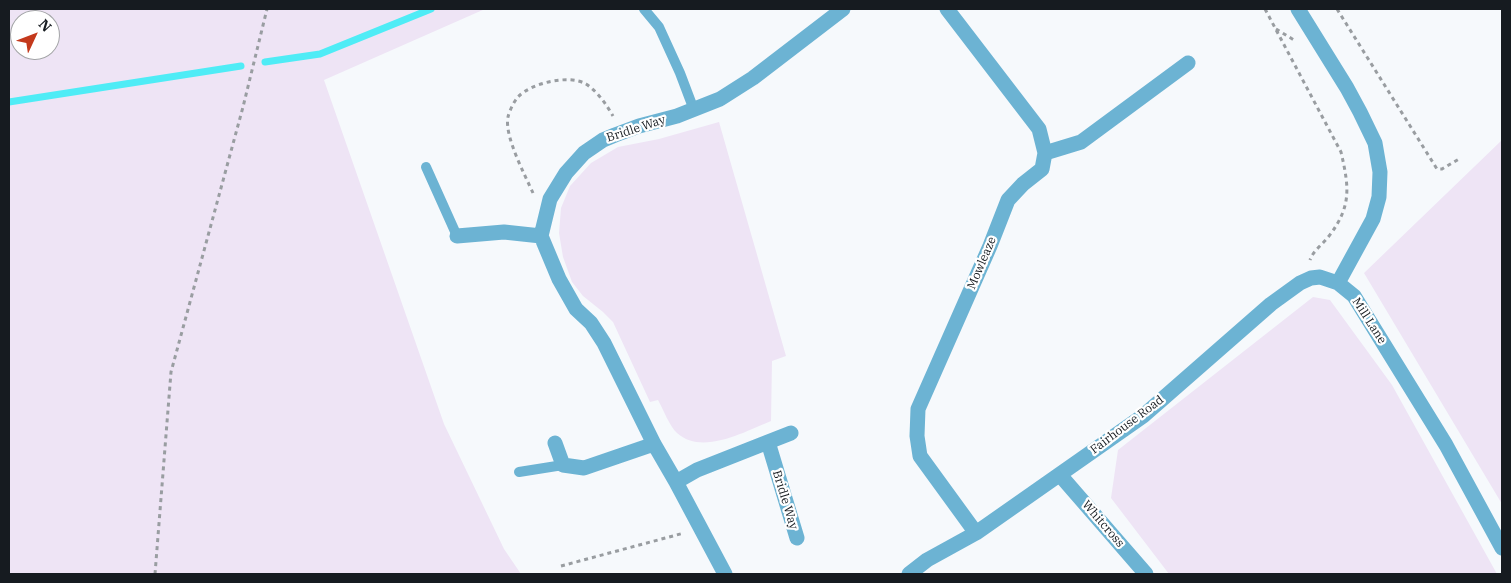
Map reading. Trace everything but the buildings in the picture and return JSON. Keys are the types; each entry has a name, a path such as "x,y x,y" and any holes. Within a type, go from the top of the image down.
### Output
{"street":[{"name":"Bridle Way","path":"541,236 550,199 566,173 584,153 603,140 622,132 720,100 753,78 842,9"},
{"path":"947,9 1038,129 1045,153 1081,142 1188,63"},
{"path":"1298,9 1360,112 1375,143 1380,172 1379,197 1373,219 1338,283 1320,277 1311,278"},
{"name":"Mowleaze","path":"976,533 920,456 917,436 918,409 990,246 1008,200 1023,184 1042,169 1045,153"},
{"path":"457,236 504,232 541,236 559,279 576,309 591,322 604,343 654,444 724,574"},
{"name":"Fairhouse Road","path":"909,574 927,560 976,533 1143,416 1271,304 1300,283 1311,278"},
{"name":"Mill Lane","path":"1338,283 1354,296 1376,329 1446,445 1502,548"},
{"path":"676,482 697,470 791,433"},
{"name":"Bridle Way","path":"768,442 797,538"},
{"path":"555,443 563,465 584,468 654,444"},
{"name":"Whitcross","path":"1060,475 1146,574"}],"lane":[{"path":"644,9 659,27 694,110"},
{"path":"426,167 457,236"},
{"path":"519,472 563,465"}],"path":[{"path":"155,574 172,372 243,107 267,9"},
{"path":"1265,9 1341,152 1346,176 1347,198 1345,209 1330,235 1310,258 1311,278"},
{"path":"1337,9 1437,169 1442,169 1459,159"},
{"path":"549,206 533,195 509,135 508,118 517,97 528,89 562,79 585,84 605,101 622,132"},
{"path":"561,566 700,528"}],"shaded area":[{"path":"9,9 485,9 324,80 444,424 504,549 521,574 9,574"},
{"path":"719,122 786,356 772,361 771,421 724,439 699,442 687,439 677,433 658,400 650,402 613,322 583,296 572,282 563,257 559,233 561,208 570,186 591,163 618,147 659,139"},
{"path":"1502,140 1502,504 1364,273"},
{"path":"1313,297 1330,300 1392,385 1497,574 1169,574 1111,498 1118,450"}],"waterway":[{"path":"265,62 320,54 431,9"},
{"path":"9,102 241,66"}]}
